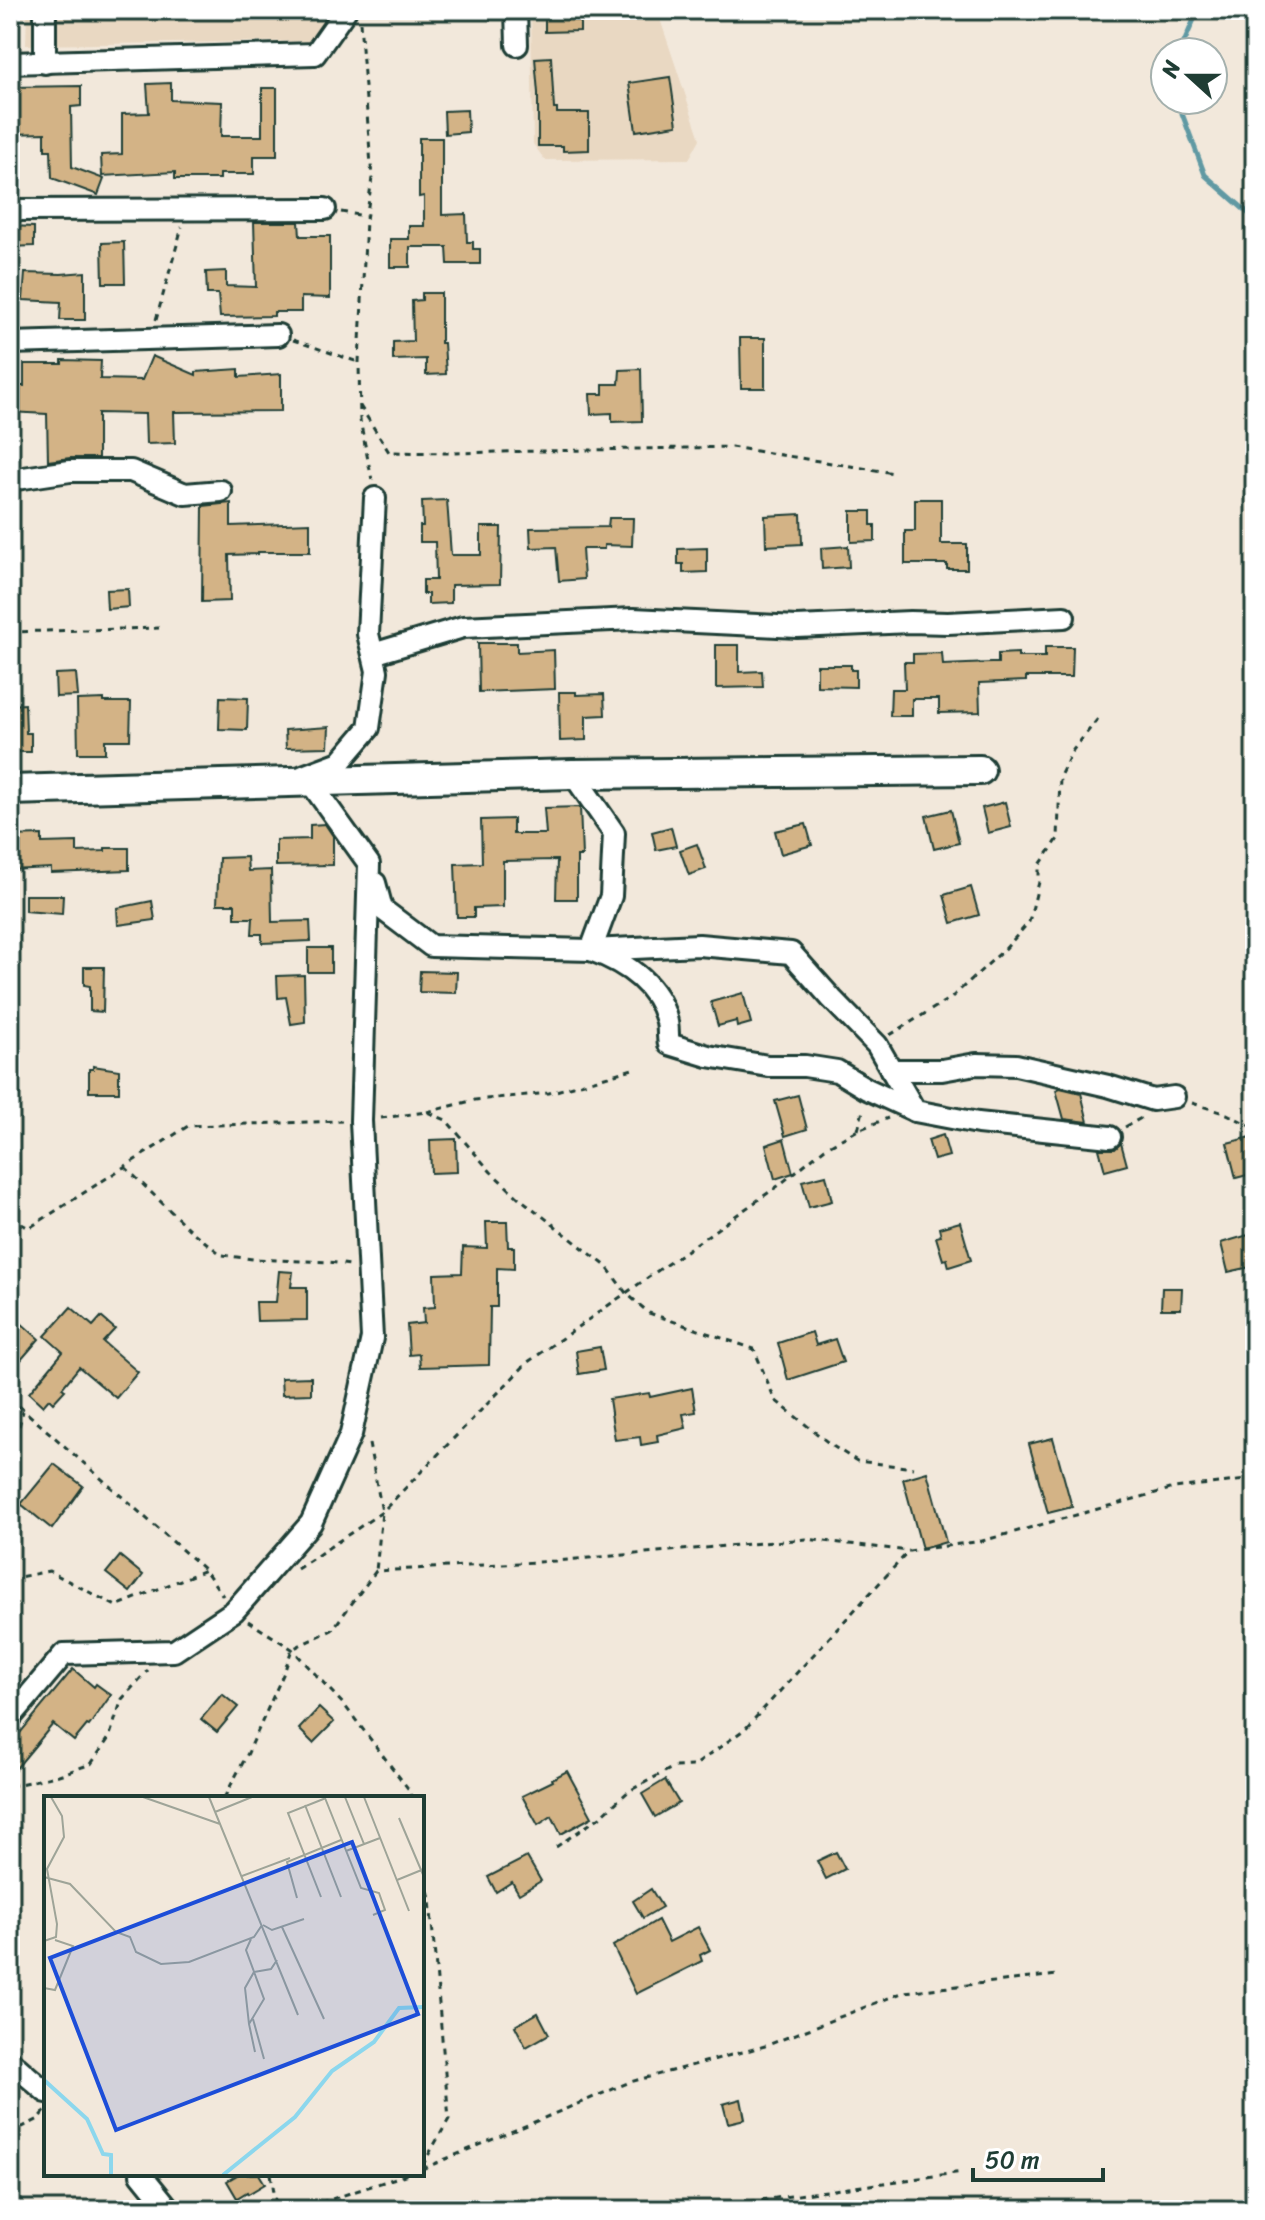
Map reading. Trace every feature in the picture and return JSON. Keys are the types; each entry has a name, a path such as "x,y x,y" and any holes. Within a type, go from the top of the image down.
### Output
{"street":[{"path":"45,10 45,63"},
{"path":"10,63 315,54 346,10"},
{"path":"516,10 517,45"},
{"path":"10,210 325,209"},
{"path":"10,343 278,335"},
{"path":"10,480 70,471 131,471 185,494 221,491"},
{"path":"298,782 340,762 369,728 377,671 368,634 375,498"},
{"path":"373,654 463,627 633,619 797,627 1064,617"},
{"path":"10,790 573,774 980,770"},
{"path":"573,774 614,833 611,896 591,950"},
{"path":"298,782 369,864 382,909 431,946 591,950 699,945 791,953 877,1045 915,1111"},
{"path":"10,1718 64,1654 174,1651 234,1611 311,1523 351,1434 372,1338 361,1121 369,864"},
{"path":"591,950 613,958 653,989 667,1019 669,1044 691,1052 768,1066 805,1066 837,1071 915,1111 978,1123 1110,1137"},
{"path":"891,1070 942,1070 976,1064 1016,1065 1108,1086 1153,1100 1174,1097"},
{"path":"10,2061 44,2090"},
{"path":"143,2176 170,2210"}],"path":[{"path":"359,10 372,178 366,217 359,362 360,420 375,498"},
{"path":"150,339 187,209"},
{"path":"325,209 366,217"},
{"path":"278,335 359,362"},
{"path":"360,406 389,452 731,447 894,473"},
{"path":"10,632 159,628"},
{"path":"877,1045 952,997 1006,948 1029,922 1039,882 1039,866 1058,839 1060,776 1073,750 1101,715"},
{"path":"10,1218 29,1228 188,1126 361,1121 427,1112 475,1100 549,1093 636,1068"},
{"path":"296,1570 382,1512 528,1362 778,1186 825,1148 858,1130 867,1089"},
{"path":"427,1112 446,1120 491,1172 606,1266 626,1293 649,1313 754,1349 775,1400 831,1445 857,1461 913,1468"},
{"path":"125,1167 190,1230 222,1255 329,1262 369,1268"},
{"path":"10,1398 205,1570 234,1611 292,1649 345,1706 411,1796"},
{"path":"10,1461 23,1411"},
{"path":"225,1796 248,1753 292,1649 332,1630 376,1571 382,1512 368,1441"},
{"path":"376,1571 555,1561 807,1539 909,1551 982,1541 1174,1488 1255,1479"},
{"path":"556,1847 600,1817 629,1791 674,1767 694,1766 745,1729 909,1551"},
{"path":"10,1579 49,1571 116,1606 205,1570"},
{"path":"10,1786 56,1776 91,1764 109,1738 122,1699 165,1651"},
{"path":"424,1867 430,1900 449,2119 424,2163"},
{"path":"424,2166 630,2082 765,2046 904,1992 1057,1975"},
{"path":"10,2133 39,2119 44,2113"},
{"path":"690,2210 963,2172"},
{"path":"271,2176 277,2210"},
{"path":"298,2210 402,2176"}],"shaded area":[{"path":"27,10 337,10 315,41 26,45"},
{"path":"531,10 657,10 700,139 689,159 545,160 533,144"}],"building":[{"path":"545,10 580,10 580,31 545,32"},
{"path":"551,57 554,109 557,113 589,113 589,150 563,151 563,146 538,146 535,58"},
{"path":"670,77 677,125 636,131 629,83"},
{"path":"171,83 171,100 222,102 221,136 262,136 262,88 277,88 277,156 254,156 254,174 220,174 220,179 175,179 175,172 102,176 101,155 122,154 122,114 149,113 147,84"},
{"path":"81,86 81,106 71,107 72,167 104,179 98,195 52,178 51,150 45,150 45,133 10,134 10,87"},
{"path":"467,110 468,132 445,134 444,111"},
{"path":"419,138 442,138 442,215 466,214 467,242 473,242 473,249 480,249 480,264 448,264 447,247 410,247 410,267 390,267 390,239 409,239 409,226 424,226 424,196 419,197"},
{"path":"254,222 299,222 300,236 330,236 330,298 301,297 301,312 220,317 218,294 207,294 206,272 226,271 226,286 256,287"},
{"path":"10,226 34,227 34,246 10,247"},
{"path":"124,242 125,283 103,283 102,243"},
{"path":"85,272 85,320 60,320 61,302 23,300 25,273"},
{"path":"422,293 441,293 441,343 444,343 446,374 426,375 426,359 393,360 393,342 413,341 412,301 422,300"},
{"path":"740,338 765,338 765,388 741,388"},
{"path":"152,356 196,375 196,372 239,369 239,377 281,374 281,411 174,412 175,443 146,444 145,414 98,413 98,458 48,461 47,414 10,412 10,386 24,386 24,364 62,364 62,360 101,361 100,379 142,380"},
{"path":"641,369 642,421 612,422 612,413 591,414 590,394 603,394 603,384 619,384 620,370"},
{"path":"915,499 941,499 941,544 967,544 967,569 947,569 947,564 905,564 905,531 915,531"},
{"path":"447,500 451,555 481,555 481,527 501,527 500,584 451,585 451,603 428,604 428,594 423,594 423,580 436,580 435,542 420,542 422,501"},
{"path":"231,503 231,526 310,523 310,552 229,555 230,601 202,602 203,506"},
{"path":"851,511 871,511 875,541 851,542"},
{"path":"801,514 802,544 766,546 765,516"},
{"path":"609,518 633,518 632,546 604,545 604,549 582,549 584,579 559,581 556,547 531,548 530,528 608,527"},
{"path":"848,546 849,567 822,569 821,548"},
{"path":"707,548 707,572 683,573 683,564 678,564 678,549"},
{"path":"128,589 129,607 107,609 106,590"},
{"path":"478,643 517,643 517,652 554,650 555,689 479,692"},
{"path":"716,645 739,645 739,672 762,671 763,687 716,688"},
{"path":"1045,647 1073,647 1072,677 1026,677 1026,681 979,683 980,712 939,713 939,699 912,699 912,716 890,716 891,689 905,689 904,662 913,662 913,654 942,653 943,665 998,663 998,654 1045,657"},
{"path":"817,665 851,665 851,670 856,670 856,687 817,686"},
{"path":"76,673 78,696 56,697 55,674"},
{"path":"559,692 604,694 605,715 586,716 586,740 560,741"},
{"path":"220,697 248,698 247,730 219,729"},
{"path":"104,699 104,702 131,702 130,740 105,740 105,753 78,753 77,700"},
{"path":"25,704 26,733 31,733 31,752 10,752 10,705"},
{"path":"329,727 328,747 286,748 285,730"},
{"path":"1005,802 1011,827 988,833 982,808"},
{"path":"580,807 582,856 577,856 577,899 556,899 557,860 503,861 503,907 474,908 474,917 457,917 455,864 482,863 481,820 513,819 513,834 546,834 544,808"},
{"path":"951,810 959,843 934,849 926,816"},
{"path":"325,824 333,836 333,865 276,866 276,840 310,839 310,825"},
{"path":"806,824 812,845 781,854 775,831"},
{"path":"671,827 676,846 656,850 652,832"},
{"path":"42,835 42,843 77,842 77,852 129,848 129,870 51,873 51,868 10,870 10,836"},
{"path":"697,844 706,869 689,875 680,850"},
{"path":"247,857 248,871 271,870 272,922 310,921 311,941 262,943 262,934 252,934 253,918 235,918 235,904 217,904 219,858"},
{"path":"971,887 979,915 952,923 944,895"},
{"path":"25,895 63,895 62,914 25,911"},
{"path":"152,901 155,920 118,925 117,908"},
{"path":"308,948 331,948 331,972 308,972"},
{"path":"84,967 104,967 103,1012 90,1011 90,986 84,985"},
{"path":"420,971 457,972 456,993 419,992"},
{"path":"304,975 305,1022 291,1024 286,997 278,998 277,976"},
{"path":"743,993 751,1023 737,1027 736,1021 718,1026 711,1002"},
{"path":"93,1066 119,1070 119,1092 89,1092 89,1069"},
{"path":"1060,1088 1081,1093 1088,1122 1064,1119 1056,1090"},
{"path":"798,1095 807,1129 785,1136 775,1101"},
{"path":"943,1135 949,1156 934,1160 928,1140"},
{"path":"1255,1136 1255,1173 1236,1178 1227,1143"},
{"path":"456,1139 457,1172 431,1173 430,1140"},
{"path":"784,1139 793,1173 775,1179 766,1145"},
{"path":"1121,1143 1127,1165 1105,1171 1099,1149 1115,1149"},
{"path":"826,1175 832,1201 809,1207 802,1181"},
{"path":"486,1222 507,1222 508,1247 514,1247 514,1269 497,1268 497,1307 490,1307 489,1365 420,1367 419,1354 409,1355 407,1325 424,1323 423,1308 435,1307 434,1274 462,1273 463,1247 487,1248"},
{"path":"960,1222 971,1260 949,1267 947,1259 943,1260 936,1237 941,1236 939,1228"},
{"path":"1255,1233 1255,1266 1228,1272 1221,1243"},
{"path":"279,1271 293,1272 291,1287 307,1287 307,1320 257,1321 256,1302 276,1302"},
{"path":"1162,1288 1182,1288 1181,1309 1161,1309"},
{"path":"71,1307 93,1326 101,1317 115,1329 103,1342 138,1372 116,1398 79,1367 53,1403 49,1399 43,1406 29,1393 63,1352 45,1336"},
{"path":"10,1313 39,1339 20,1361 10,1353"},
{"path":"812,1332 816,1345 835,1339 843,1362 788,1380 778,1343"},
{"path":"600,1347 604,1370 579,1374 576,1351"},
{"path":"311,1377 311,1394 282,1395 281,1378"},
{"path":"692,1388 696,1412 683,1414 686,1428 657,1435 658,1442 641,1445 640,1437 615,1440 609,1399 649,1393 650,1397"},
{"path":"1053,1438 1072,1507 1048,1513 1029,1444"},
{"path":"54,1464 83,1486 52,1529 21,1504"},
{"path":"927,1472 946,1542 922,1549 903,1479"},
{"path":"120,1556 143,1575 130,1592 106,1573"},
{"path":"73,1669 94,1687 96,1684 111,1695 74,1741 53,1724 10,1776 10,1745"},
{"path":"222,1694 238,1707 217,1732 201,1719"},
{"path":"319,1708 334,1722 313,1743 299,1729"},
{"path":"567,1771 592,1817 561,1834 552,1816 538,1825 522,1796"},
{"path":"665,1780 679,1803 655,1817 642,1794"},
{"path":"836,1852 845,1869 826,1879 817,1861"},
{"path":"527,1857 541,1881 519,1894 512,1882 496,1892 488,1877"},
{"path":"651,1889 662,1907 643,1918 633,1901"},
{"path":"658,1920 669,1942 698,1927 710,1950 700,1955 702,1961 636,1994 613,1946"},
{"path":"538,2013 549,2034 526,2047 515,2026"},
{"path":"741,2099 745,2119 728,2123 723,2104"},
{"path":"236,2176 260,2176 265,2184 237,2198 227,2181"}],"waterway":[{"path":"1187,36 1198,10"},
{"path":"1183,116 1205,175 1255,219"}]}
